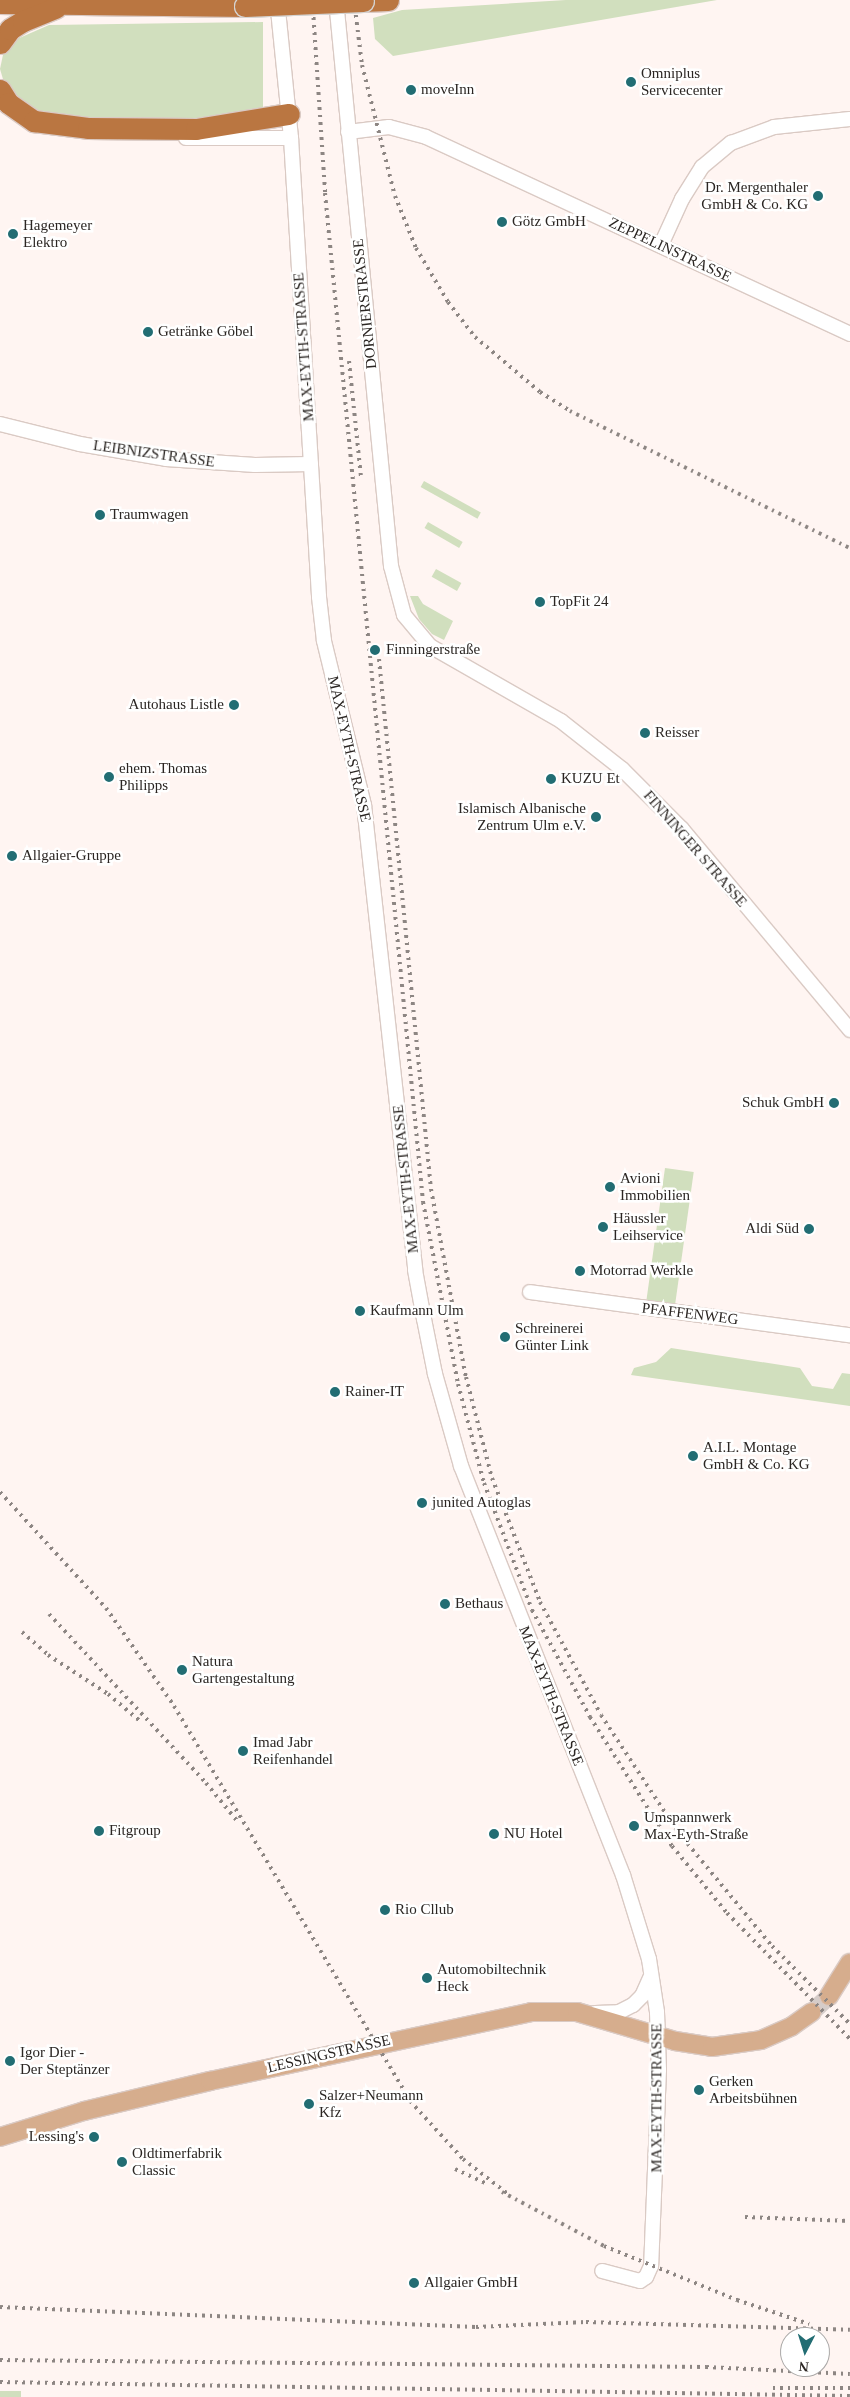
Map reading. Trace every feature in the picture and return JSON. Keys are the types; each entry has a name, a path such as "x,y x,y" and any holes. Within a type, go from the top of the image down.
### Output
{"highway":[{"path":"0,3 245,6 388,0"},
{"path":"0,43 10,29 23,21 65,5"},
{"path":"0,90 8,103 34,121 88,128 196,129 289,114"}],"main road":[{"path":"829,1996 850,1962"},
{"name":"LESSINGSTRASSE","path":"0,2137 84,2111 385,2041 531,2012 577,2012 660,2037 701,2046 744,2044 776,2034 812,2012"}],"street":[{"name":"MAX-EYTH-STRASSE","path":"277,0 291,138 324,641 364,805 415,1270 435,1374 452,1438 477,1513 612,1846 649,1959 660,2037 656,2224 651,2266 646,2277 640,2281 602,2271"},
{"name":"DORNIERSTRASSE","path":"336,0 391,566 400,607"},
{"path":"0,108 30,129 49,134 98,137 291,138"},
{"path":"661,245 682,199 702,167 731,143 774,127 850,119"},
{"name":"ZEPPELINSTRASSE","path":"348,132 389,127 406,130 661,245 850,334"},
{"name":"LEIBNIZSTRASSE","path":"0,424 80,444 166,459 256,465 311,464"},
{"name":"FINNINGER STRASSE","path":"400,607 411,627 430,646 561,721 622,769 682,829 850,1030"},
{"name":"PFAFFENWEG","path":"530,1292 850,1335"},
{"path":"577,2012 612,2014 638,2001 649,1984 649,1959"}],"green space":[{"path":"566,0 717,0 393,56 375,39 373,18 402,10"},
{"path":"263,22 263,110 208,120 108,122 32,113 5,86 0,69 4,50 17,39 49,25"},
{"path":"424,481 481,513 477,519 421,487"},
{"path":"428,522 463,542 459,548 424,528"},
{"path":"436,569 461,583 457,591 432,577"},
{"path":"410,596 418,596 423,604 453,621 444,640 432,634 419,619"},
{"path":"665,1168 694,1172 675,1304 646,1300"},
{"path":"671,1348 800,1368 812,1386 833,1389 842,1373 850,1374 850,1406 631,1375 634,1368 656,1362"},
{"path":"0,2391 21,2391 21,2397 0,2397"}],"tunnel":[{"path":"812,2012 829,1996"}],"railway":[{"path":"354,0 362,65 395,196 416,248 448,302 475,337 540,392 570,411 850,548"},
{"path":"313,10 325,193 423,1202 458,1384 484,1483 532,1610 590,1717 672,1846 727,1913 850,2039"},
{"path":"349,361 361,478"},
{"path":"379,659 431,1189 466,1377 492,1478 540,1602 601,1715 678,1832 772,1946 850,2024"},
{"path":"0,1492 106,1608 174,1706 410,2101 463,2159 508,2194"},
{"path":"49,1614 206,1783 238,1822"},
{"path":"22,1632 48,1655 108,1694 140,1721"},
{"path":"455,2169 487,2184"},
{"path":"502,2192 604,2246 737,2300 809,2324"},
{"path":"745,2217 850,2221"},
{"path":"0,2307 476,2327 586,2322 850,2330"},
{"path":"0,2360 706,2367 850,2374"},
{"path":"0,2382 850,2396"},
{"path":"773,2388 850,2388"}],"place":[{"name":"Omniplus Servicecenter","path":"631,82"},
{"name":"moveInn","path":"411,90"},
{"name":"Dr. Mergenthaler GmbH & Co. KG","path":"818,196"},
{"name":"Götz GmbH","path":"502,222"},
{"name":"Hagemeyer Elektro","path":"13,234"},
{"name":"Getränke Göbel","path":"148,332"},
{"name":"Traumwagen","path":"100,515"},
{"name":"TopFit 24","path":"540,602"},
{"name":"Finningerstraße","path":"375,650"},
{"name":"Autohaus Listle","path":"234,705"},
{"name":"Reisser","path":"645,733"},
{"name":"ehem. Thomas Philipps","path":"109,777"},
{"name":"KUZU Et","path":"551,779"},
{"name":"Islamisch Albanische Zentrum Ulm e.V.","path":"596,817"},
{"name":"Allgaier-Gruppe","path":"12,856"},
{"name":"Schuk GmbH","path":"834,1103"},
{"name":"Avioni Immobilien","path":"610,1187"},
{"name":"Häussler Leihservice","path":"603,1227"},
{"name":"Aldi Süd","path":"809,1229"},
{"name":"Motorrad Werkle","path":"580,1271"},
{"name":"Kaufmann Ulm","path":"360,1311"},
{"name":"Schreinerei Günter Link","path":"505,1337"},
{"name":"Rainer-IT","path":"335,1392"},
{"name":"A.I.L. Montage GmbH & Co. KG","path":"693,1456"},
{"name":"junited Autoglas","path":"422,1503"},
{"name":"Bethaus","path":"445,1604"},
{"name":"Natura Gartengestaltung","path":"182,1670"},
{"name":"Imad Jabr Reifenhandel","path":"243,1751"},
{"name":"Umspannwerk Max-Eyth-Straße","path":"634,1826"},
{"name":"Fitgroup","path":"99,1831"},
{"name":"NU Hotel","path":"494,1834"},
{"name":"Rio Cllub","path":"385,1910"},
{"name":"Automobiltechnik Heck","path":"427,1978"},
{"name":"Igor Dier - Der Steptänzer","path":"10,2061"},
{"name":"Gerken Arbeitsbühnen","path":"699,2090"},
{"name":"Salzer+Neumann Kfz","path":"309,2104"},
{"name":"Lessing's","path":"94,2137"},
{"name":"Oldtimerfabrik Classic","path":"122,2162"},
{"name":"Allgaier GmbH","path":"414,2283"}]}
